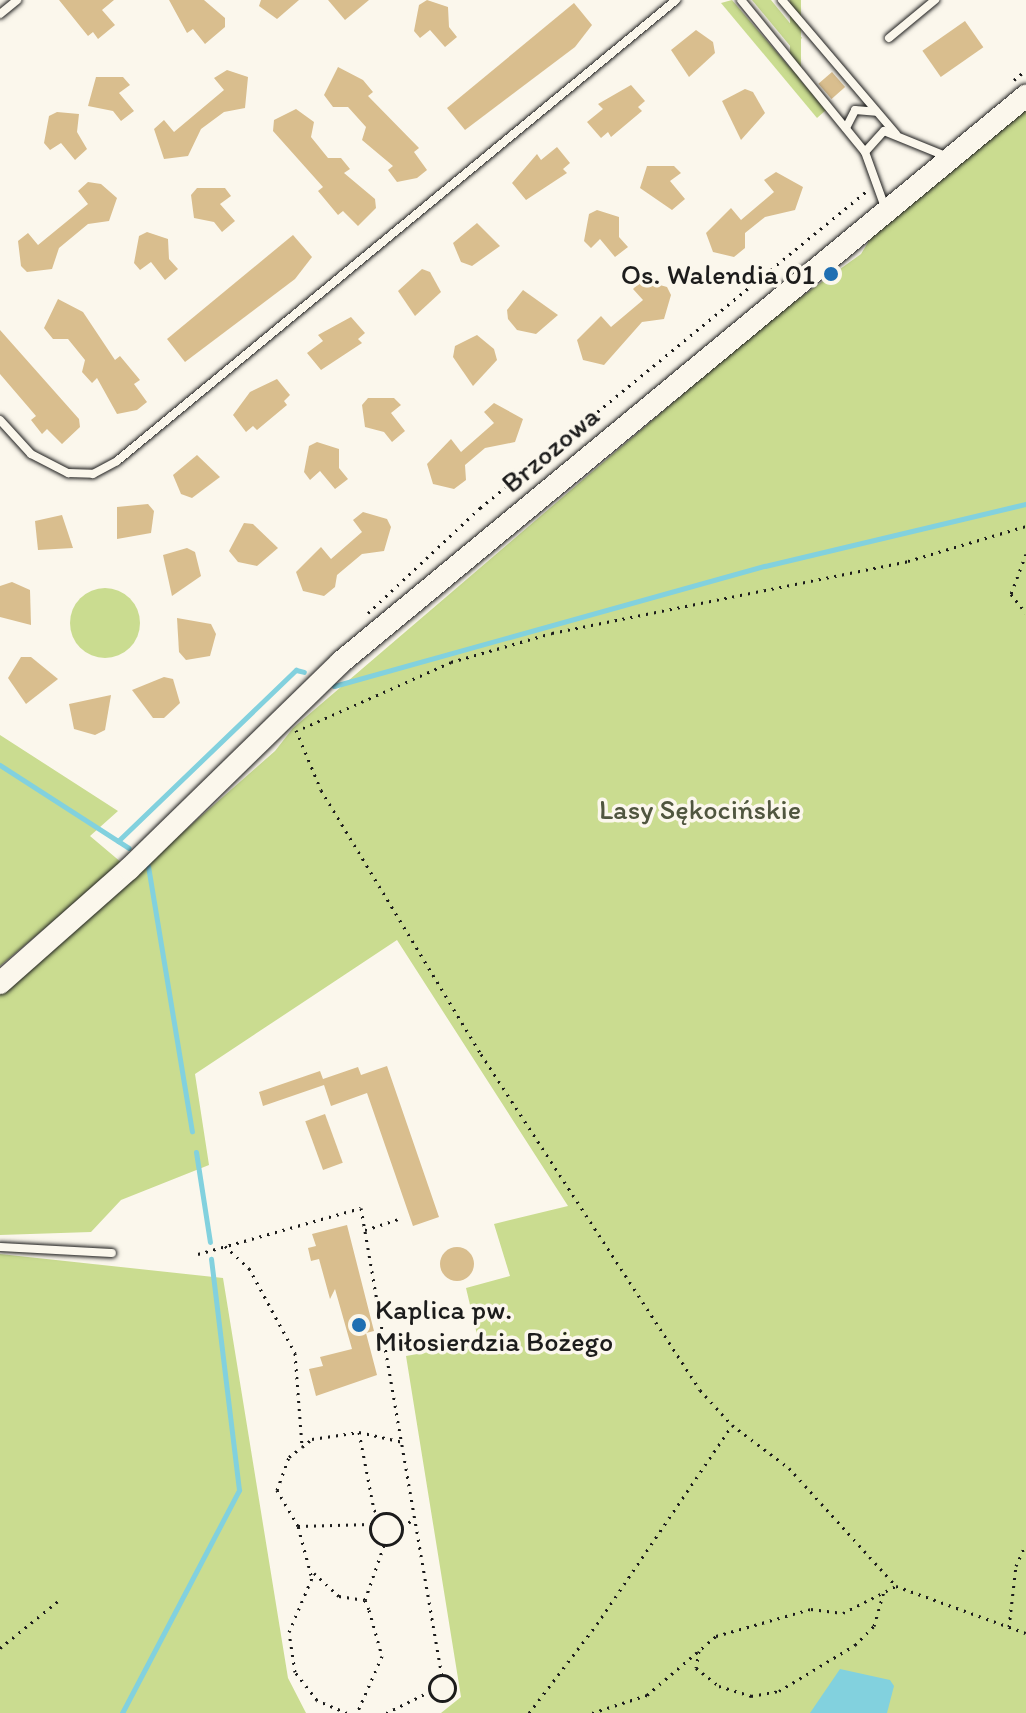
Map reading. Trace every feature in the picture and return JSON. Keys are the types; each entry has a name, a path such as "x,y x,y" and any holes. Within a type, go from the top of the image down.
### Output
{"street":[{"name":"Brzozowa","path":"0,983 129,869 341,662 1026,96"}],"lane":[{"path":"0,14 17,0"},
{"path":"0,420 31,454 68,473 93,474 117,461 676,0"},
{"path":"741,0 865,152 873,186 886,210"},
{"path":"782,0 896,134 951,159"},
{"path":"889,38 935,0"},
{"path":"846,128 855,110 877,112"},
{"path":"865,152 876,135 896,134"},
{"path":"0,1247 112,1253"}],"path":[{"path":"366,621 372,605 480,508 873,186"},
{"path":"1026,526 908,561 552,633 451,662 295,729 321,790 481,1054 700,1390 732,1425 789,1468 896,1586 1026,1633"},
{"path":"1026,554 1011,594 1026,613"},
{"path":"198,1254 361,1208 442,1675 454,1684 451,1697 440,1701 429,1692"},
{"path":"365,1230 402,1218"},
{"path":"225,1246 249,1268 295,1353 302,1447"},
{"path":"529,1713 597,1624 732,1425"},
{"path":"347,1713 317,1700 295,1672 289,1632 311,1575 298,1526 277,1490 289,1457 330,1434 359,1432 403,1442"},
{"path":"359,1432 374,1510 380,1514 391,1514 401,1525"},
{"path":"298,1526 371,1524 380,1514"},
{"path":"401,1525 415,1520"},
{"path":"371,1524 373,1538 384,1545"},
{"path":"357,1713 382,1656 365,1600 384,1545 399,1538 401,1525"},
{"path":"1009,1627 1016,1566 1026,1544"},
{"path":"311,1575 339,1596 365,1600"},
{"path":"592,1713 647,1695 716,1636 811,1609 843,1613 896,1586"},
{"path":"699,1651 696,1668 719,1686 751,1696 779,1691 855,1645 874,1626 884,1592"},
{"path":"0,1648 58,1601"},
{"path":"429,1692 432,1679 442,1675"},
{"path":"386,1713 429,1692"}],"green space":[{"path":"732,0 826,110 817,118 721,3"},
{"path":"752,0 771,0 802,38 791,47"},
{"path":"790,0 801,0 801,78 790,78"},
{"name":"Lasy Sękocińskie","path":"1026,101 1026,1713 441,1713 461,1697 406,1356 479,1343 466,1288 510,1276 494,1224 568,1206 397,940 195,1074 209,1165 121,1200 91,1232 0,1235 0,993 275,751 293,728 773,317 861,254 878,226"},
{"path":"105,588 130,598 140,623 130,648 105,658 80,648 70,623 80,598"},
{"path":"0,735 118,811 90,836 122,863 0,966"},
{"path":"0,1254 223,1278 288,1678 306,1713 0,1713"}],"water":[{"path":"840,1669 890,1680 894,1686 887,1713 810,1713"}],"building":[{"path":"59,0 114,0 102,10 115,25 98,39 93,32 88,36"},
{"path":"169,0 204,0 225,18 225,27 205,44 193,29 187,33"},
{"path":"261,0 299,0 277,19 259,6"},
{"path":"328,0 369,0 345,20"},
{"path":"427,0 448,7 449,27 457,37 445,47 430,30 420,38 414,31 419,5"},
{"path":"574,3 592,25 575,47 465,130 447,108"},
{"path":"965,21 983,47 941,77 922,51"},
{"path":"696,30 713,42 715,53 689,77 671,50"},
{"path":"338,67 363,80 373,92 368,96 419,148 414,152 427,170 417,178 397,182 388,170 393,166 362,140 366,127 348,107 333,107 324,95"},
{"path":"227,70 248,77 245,108 224,112 201,129 188,156 164,159 154,129 164,120 174,132 224,90 214,78"},
{"path":"832,72 845,87 832,99 818,84"},
{"path":"96,77 123,77 130,85 119,93 134,111 121,121 113,111 88,106"},
{"path":"631,85 645,101 638,107 642,111 611,137 608,132 601,138 587,122 603,109 598,104"},
{"path":"745,89 753,92 765,113 741,140 722,101"},
{"path":"296,109 314,122 311,137 328,158 341,158 350,169 344,173 375,199 376,208 358,226 343,211 338,215 318,191 323,187 273,131 274,120"},
{"path":"57,112 79,114 77,132 87,149 75,160 61,143 50,150 44,143 49,116"},
{"path":"557,147 570,163 563,169 567,173 526,200 512,183 537,154 541,160"},
{"path":"647,166 674,166 681,173 670,181 685,199 672,210 640,188"},
{"path":"776,172 803,187 795,210 765,217 745,233 745,248 734,257 713,252 706,233 731,208 741,220 774,192 764,180"},
{"path":"88,182 101,184 117,198 109,221 88,224 59,248 52,269 27,272 21,266 18,241 28,233 38,245 88,204 78,191"},
{"path":"197,188 225,188 231,196 220,204 235,221 222,232 214,222 194,218 191,195"},
{"path":"597,210 619,217 619,237 628,247 615,257 600,239 591,248 584,241 589,214"},
{"path":"477,223 500,246 472,266 461,262 453,243"},
{"path":"147,232 168,239 169,259 178,269 165,280 151,262 140,270 134,263 139,236"},
{"path":"293,235 312,257 295,279 185,362 167,339"},
{"path":"422,269 430,272 441,292 415,316 398,291"},
{"path":"642,280 667,287 671,295 664,319 642,322 604,365 583,360 577,340 601,316 611,327 643,300 633,289"},
{"path":"523,290 558,315 536,334 517,330 508,319 507,310"},
{"path":"58,299 83,312 115,360 120,356 140,380 134,384 147,402 137,410 117,414 97,378 92,383 82,372 85,360 68,339 53,339 44,328"},
{"path":"351,317 365,333 358,339 362,343 321,370 307,353 323,341 318,335"},
{"path":"0,330 79,419 80,427 62,444 47,429 42,434 31,420 36,416 0,374"},
{"path":"477,335 494,349 497,360 473,386 453,357 455,346"},
{"path":"277,379 290,395 284,401 287,405 257,430 253,426 246,432 233,415 250,392"},
{"path":"368,398 394,398 401,405 391,413 405,431 392,442 384,432 365,427 362,405"},
{"path":"494,403 523,419 515,442 485,448 465,465 466,480 454,489 433,484 427,464 451,439 461,452 494,423 484,412"},
{"path":"317,442 339,449 339,468 348,479 335,489 320,471 310,480 304,472 309,446"},
{"path":"197,455 220,477 192,498 181,494 173,475"},
{"path":"148,504 154,511 151,533 117,539 117,507"},
{"path":"363,512 387,519 391,527 384,551 362,554 337,575 335,587 324,596 303,591 296,572 321,547 331,559 362,532 353,520"},
{"path":"62,515 73,548 38,550 35,521"},
{"path":"244,523 253,524 278,548 257,566 238,562 229,551"},
{"path":"187,548 195,552 201,576 172,596 163,555"},
{"path":"12,582 30,590 31,625 0,617 0,586"},
{"path":"177,618 211,624 216,634 210,656 186,660 179,652"},
{"path":"21,657 31,657 58,679 26,704 8,678"},
{"path":"164,677 173,679 180,703 164,718 153,718 132,690"},
{"path":"111,695 105,730 95,735 74,729 69,704"},
{"path":"387,1066 439,1217 413,1226 367,1093 331,1106 324,1085 263,1106 259,1092 320,1071 323,1079 358,1067 361,1075"},
{"path":"325,1114 343,1163 323,1170 305,1121"},
{"path":"347,1225 374,1331 366,1333 377,1375 316,1396 309,1369 323,1366 320,1357 352,1349 335,1289 330,1299 319,1259 311,1261 308,1248 316,1246 312,1234"},
{"path":"457,1247 469,1252 474,1264 469,1276 457,1281 445,1276 440,1264 445,1252"}],"waterway":[{"path":"334,686 765,566 1026,504"},
{"path":"118,841 296,670 304,672"},
{"path":"0,765 129,848"},
{"path":"148,866 192,1131"},
{"path":"196,1152 210,1242"},
{"path":"122,1713 239,1490 211,1259"}],"place":[{"name":"Os. Walendia 01","path":"831,274"},
{"name":"Kaplica pw. Miłosierdzia Bożego","path":"359,1325"}]}
